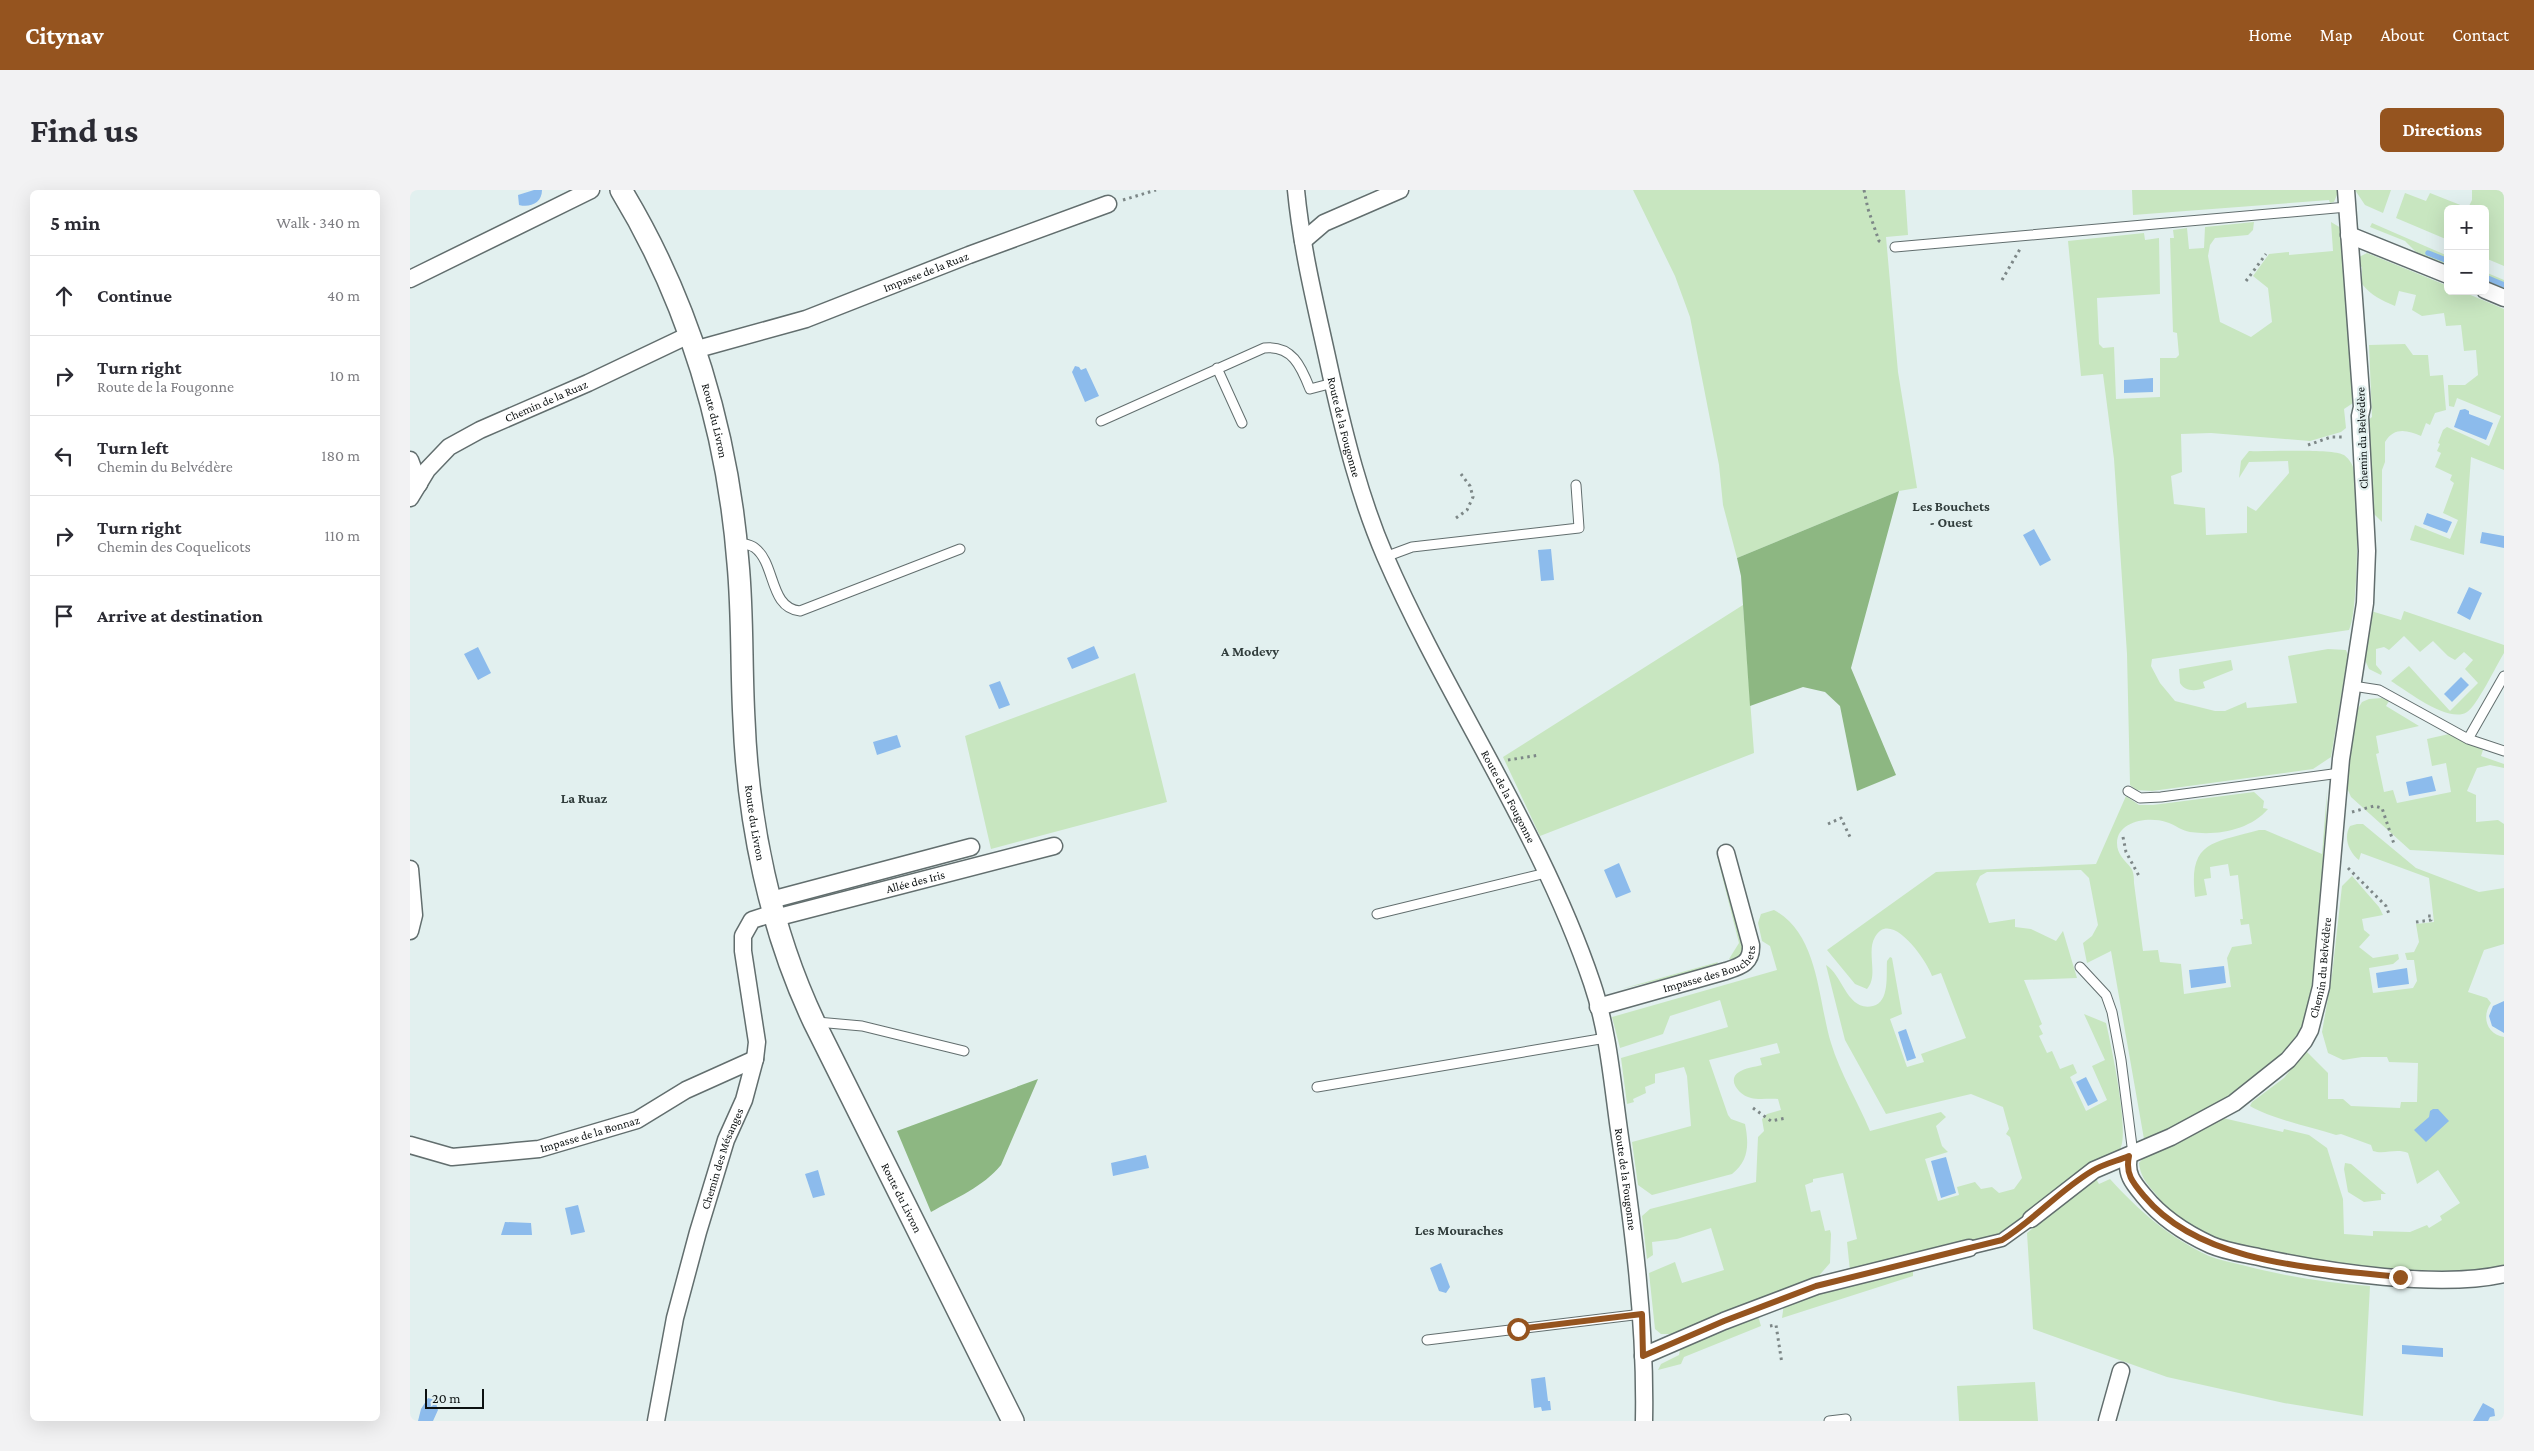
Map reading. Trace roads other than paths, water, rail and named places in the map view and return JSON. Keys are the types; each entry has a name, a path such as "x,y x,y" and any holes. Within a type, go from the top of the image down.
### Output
{"street":[{"path":"410,279 591,190"},
{"name":"Route du Livron","path":"620,190 641,224 679,304 719,434 736,542 744,721 756,834 773,910 787,959 814,1022 1013,1421"},
{"name":"Route de la Fougonne","path":"1296,190 1314,302 1368,516 1385,557 1425,640 1534,844 1592,983 1606,1038 1640,1281 1644,1421"},
{"path":"1304,241 1324,223 1400,190"},
{"name":"Chemin du Belvédère","path":"1643,1356 1724,1321 1816,1286 2002,1240 2094,1170 2131,1155 2234,1104 2276,1071 2304,1041 2314,1019 2321,987 2340,773 2365,603 2367,551 2361,436 2362,407 2346,190"},
{"name":"Impasse de la Ruaz","path":"692,342 806,319 969,255 1108,204"},
{"path":"2349,234 2444,273"},
{"path":"2489,292 2504,298"},
{"name":"Chemin de la Ruaz","path":"414,491 427,470 449,447 480,430 588,383 692,342"},
{"name":"Chemin de la Ruaz","path":"410,460 414,491"},
{"name":"Allée des Iris","path":"773,910 1054,846"},
{"name":"Allée des Iris","path":"773,910 971,848"},
{"name":"Impasse des Bouchets","path":"1598,1007 1726,971 1748,961 1751,945 1726,853"},
{"path":"410,869 414,915 410,931"},
{"name":"Chemin des Mésanges","path":"656,1421 675,1318 698,1232 726,1140 744,1100 755,1058 755,1030 742,943 749,923 773,910"},
{"name":"Impasse de la Bonnaz","path":"410,1145 452,1156 539,1149 637,1120 686,1090 755,1058"},
{"path":"2131,1155 2127,1171 2130,1179 2150,1203 2180,1228 2212,1246 2300,1265 2400,1277 2456,1280 2504,1274"},
{"path":"2107,1421 2121,1371"}],"lane":[{"path":"1895,247 2347,207"},
{"path":"1101,421 1258,350 1278,348 1296,359 1310,389 1333,383"},
{"path":"1217,368 1242,423"},
{"path":"1385,557 1412,546 1579,528 1576,485"},
{"path":"736,542 750,545 759,552 781,600 792,610 800,611 960,549"},
{"path":"2468,739 2504,676"},
{"path":"2353,686 2379,690 2468,739 2504,751"},
{"path":"2128,791 2140,798 2161,797 2340,773"},
{"path":"1377,914 1546,873"},
{"path":"2080,967 2106,995 2112,1012 2121,1060 2131,1155"},
{"path":"814,1022 862,1026 964,1051"},
{"path":"1317,1087 1606,1038"},
{"path":"1427,1340 1642,1314"},
{"path":"1829,1421 1846,1419"}],"water":[{"path":"534,190 542,190 540,198 535,204 519,205 518,195"},
{"path":"1075,366 1081,370 1086,368 1099,396 1085,402 1072,372"},
{"path":"2153,378 2153,392 2124,393 2124,380"},
{"path":"2465,409 2469,411 2469,414 2493,423 2486,440 2454,427 2460,410"},
{"path":"2427,513 2452,522 2447,533 2423,524"},
{"path":"2034,529 2051,560 2040,566 2023,535"},
{"path":"2482,532 2504,536 2504,548 2480,543"},
{"path":"1551,549 1554,580 1541,581 1538,550"},
{"path":"2469,587 2482,593 2470,620 2457,613"},
{"path":"1094,646 1099,658 1072,669 1067,658"},
{"path":"478,647 491,673 478,680 464,654"},
{"path":"2461,677 2469,685 2452,702 2444,694"},
{"path":"1000,681 1010,705 999,709 989,685"},
{"path":"897,735 901,747 877,755 873,742"},
{"path":"2432,776 2436,791 2409,796 2406,782"},
{"path":"1619,863 1631,892 1616,898 1604,870"},
{"path":"2224,966 2226,983 2191,988 2189,970"},
{"path":"2407,968 2409,984 2378,988 2376,973"},
{"path":"2504,1001 2504,1033 2492,1026 2489,1016 2493,1006"},
{"path":"1906,1029 1916,1058 1907,1061 1898,1032"},
{"path":"2086,1077 2098,1101 2088,1106 2076,1082"},
{"path":"2438,1109 2449,1121 2426,1142 2414,1130 2429,1117 2430,1111"},
{"path":"1146,1155 1149,1168 1113,1176 1111,1163"},
{"path":"1946,1157 1956,1193 1941,1198 1931,1161"},
{"path":"818,1170 825,1195 813,1198 805,1174"},
{"path":"578,1205 585,1232 571,1235 565,1208"},
{"path":"505,1222 531,1223 532,1235 501,1235"},
{"path":"1441,1263 1450,1287 1446,1293 1439,1291 1430,1268"},
{"path":"2402,1345 2443,1348 2443,1357 2402,1354"},
{"path":"1545,1377 1551,1410 1542,1411 1541,1407 1534,1408 1531,1379"},
{"path":"428,1398 435,1400 438,1410 433,1421 418,1421 421,1409"},
{"path":"2483,1403 2494,1409 2495,1416 2490,1417 2488,1421 2473,1421"}],"waterway":[{"path":"2428,253 2444,259"},
{"path":"2489,279 2504,285"}],"district":[{"name":"Les Bouchets - Ouest","path":"1951,514"},
{"name":"A Modevy","path":"1250,651"},
{"name":"La Ruaz","path":"584,798"},
{"name":"Les Mouraches","path":"1459,1230"}]}
